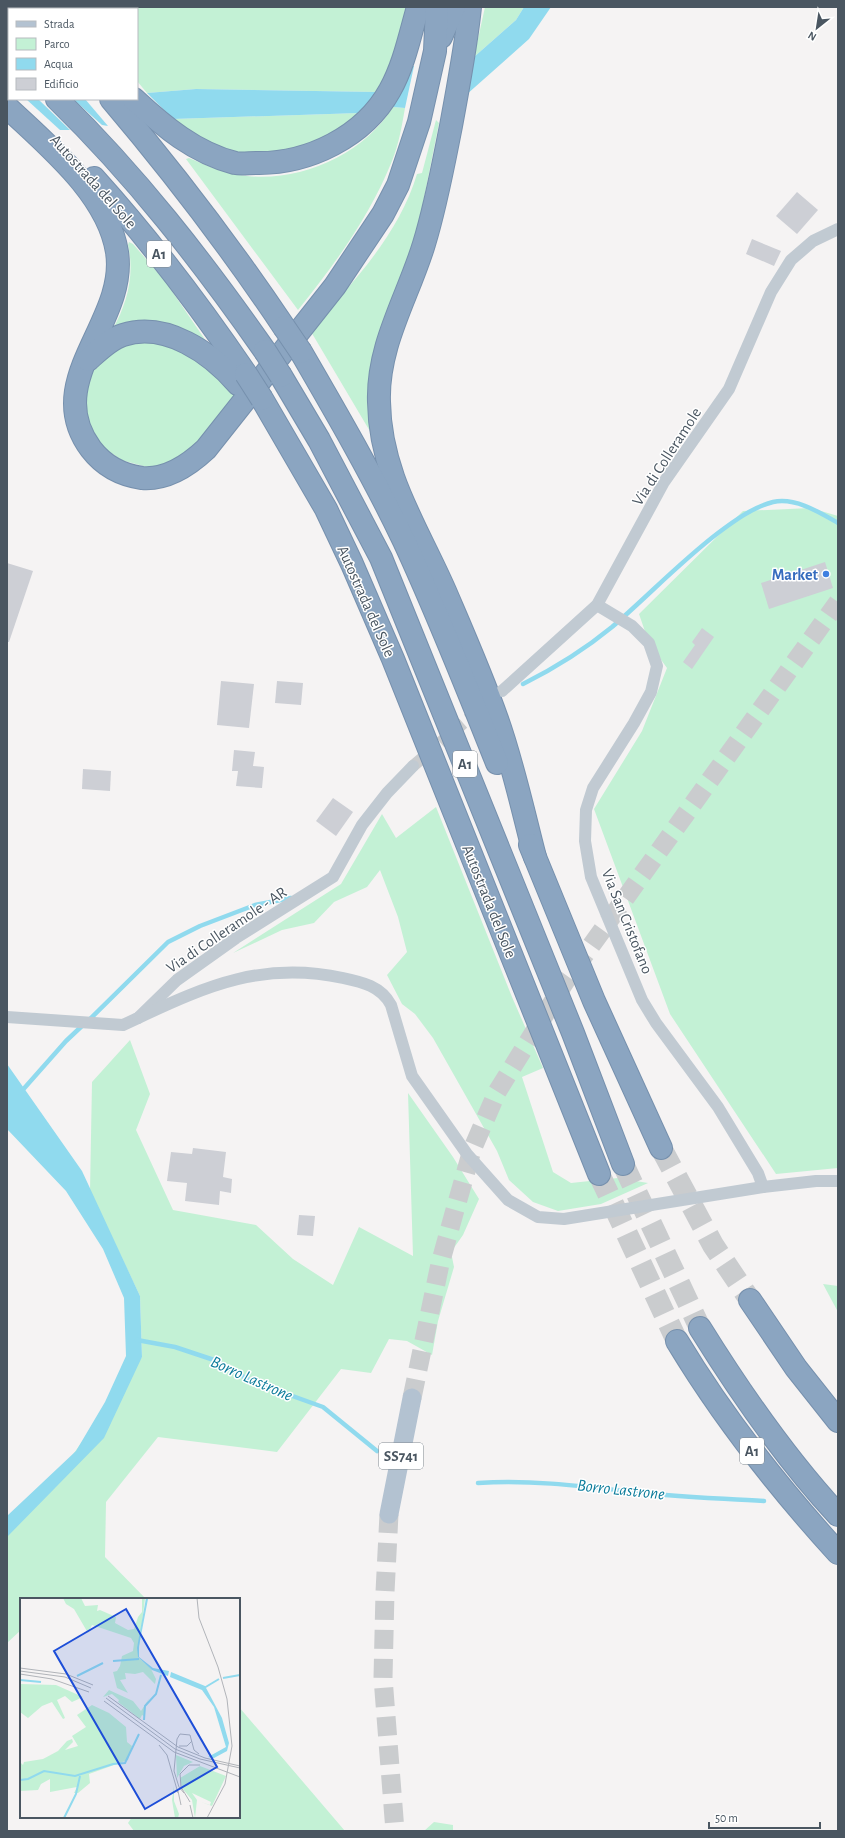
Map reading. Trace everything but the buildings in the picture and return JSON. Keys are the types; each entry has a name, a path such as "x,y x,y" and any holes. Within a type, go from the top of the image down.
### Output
{"highway":[{"path":"135,100 176,135 204,152 236,163 280,162 313,154 343,139 361,126 390,90 403,58 418,7"},
{"path":"450,10 466,44 432,218 423,248 395,316 383,359 378,402 381,432 387,462 396,487 444,590 496,718 513,769 535,857"},
{"path":"7,107 58,148 95,198 105,215 117,251 118,269 112,301 106,318 83,365 74,399 78,427 88,445 102,461 122,473 145,478 168,474 188,465 212,443 335,286 383,214 398,185 418,122 435,51 450,10"},
{"name":"Autostrada del Sole","path":"17,100 58,148 127,215 201,308 242,379 326,509 352,564 396,666 599,1174"},
{"name":"Autostrada del Sole","path":"58,100 149,197 192,250 265,351 319,440 381,558 570,1026 623,1164"},
{"name":"A1","path":"112,100 224,240 301,352 367,468 404,541 438,618 594,1001 661,1148"},
{"path":"83,365 99,350 122,335 160,332 178,339 211,358 242,379"},
{"path":"750,1300 796,1368 838,1421"},
{"name":"A1","path":"700,1328 762,1423 809,1484 838,1515"},
{"name":"A1","path":"677,1341 708,1391 738,1433 794,1504 838,1553"}],"main road":[{"name":"SS741","path":"389,1514 412,1398"}],"street":[{"name":"Via di Colleramole","path":"502,691 597,605 664,482 729,389 771,292 791,260 813,241 838,228"},
{"name":"Via San Cristofano","path":"597,605 632,626 649,643 657,666 652,692 593,788 586,810 585,841 591,877 642,1000 656,1023 718,1107 758,1173 763,1187"},
{"name":"Via di Colleramole - AR","path":"7,1017 123,1025 138,1018 177,980 236,938 333,877 362,825 387,793 413,766"},
{"path":"138,1018 184,996 223,981 252,975 317,972 352,980 376,988 386,996 391,1005 412,1076 467,1154 508,1200 538,1217 564,1219 763,1187 816,1181 838,1181"}],"green space":[{"path":"407,7 396,57 392,56 383,83 377,92 196,89 147,93 138,82 138,8 76,8"},
{"path":"485,7 524,7 516,20 474,57"},
{"path":"393,107 405,108 397,148 383,181 351,239 298,310 186,159 189,158 224,172 247,176 268,177 309,169 348,151 366,138 381,124"},
{"path":"360,113 332,136 280,154 234,153 181,129 183,125 173,119"},
{"path":"436,120 439,123 417,233 383,323 371,433 310,330 372,258 398,218 409,196 417,174 422,173"},
{"path":"129,242 133,244 165,281 208,344 113,329 126,299 130,278 131,267 128,245"},
{"path":"137,340 178,345 237,392 186,456 163,467 147,467 121,460 113,454 102,451 88,430 83,391 92,371 97,368 107,352"},
{"path":"811,508 838,516 838,1168 776,1174 670,1014 594,809 642,731 667,668 649,643 639,614 743,511"},
{"path":"436,807 512,997 543,1068 522,1077 553,1172 571,1183 618,1178 648,1183 601,1204 558,1211 533,1202 509,1180 497,1151 433,1038 415,1014 402,1004 387,975 407,952 398,917 380,870 367,887 334,902 314,923 282,930 233,953 341,884 382,814 396,838"},
{"path":"130,1040 150,1094 136,1130 173,1210 256,1225 293,1259 333,1285 359,1227 413,1256 408,1093 453,1157 479,1199 463,1235 451,1252 454,1267 438,1321 432,1355 407,1341 389,1339 371,1373 341,1369 277,1452 158,1437 106,1502 105,1557 145,1598 20,1598 20,1631 7,1643 7,1536 38,1504 142,1357 140,1296 90,1191 92,1082"},
{"path":"823,1284 838,1286 838,1312"},
{"path":"240,1708 345,1831 134,1831 128,1823 131,1818 240,1818"},
{"path":"434,1822 453,1825 453,1831 424,1831"}],"water":[{"path":"524,7 551,7 529,39 466,95 474,57 516,20"},
{"path":"410,66 414,66 405,108 393,107"},
{"path":"196,89 377,92 360,113 173,119 147,93"},
{"path":"27,100 39,100 70,130 60,130"},
{"path":"74,100 86,100 108,126 102,125"},
{"path":"7,1064 82,1171 140,1296 142,1357 104,1438 7,1537 7,1516 76,1451 105,1402 126,1356 124,1298 103,1249 66,1191 7,1129"}],"waterway":[{"path":"523,684 546,672 591,643 612,627 704,544 751,511 773,502 790,502 807,506 838,523"},
{"path":"89,1020 168,942 200,926 255,905 291,898"},
{"path":"20,1093 66,1041 83,1025"},
{"name":"Borro Lastrone","path":"137,1340 175,1347 214,1360 251,1381 323,1407 377,1451"},
{"name":"Borro Lastrone","path":"478,1483 515,1482 551,1484 659,1495 764,1501"}],"tunnel":[{"path":"412,1398 440,1264 453,1217 472,1150 497,1092 565,982 838,602"},
{"path":"413,766 480,709"},
{"path":"661,1148 713,1245 750,1300"},
{"path":"623,1164 700,1328"},
{"path":"599,1174 677,1341"},
{"path":"389,1514 383,1678 395,1831"}],"place":[{"name":"Market","path":"826,574"}]}
